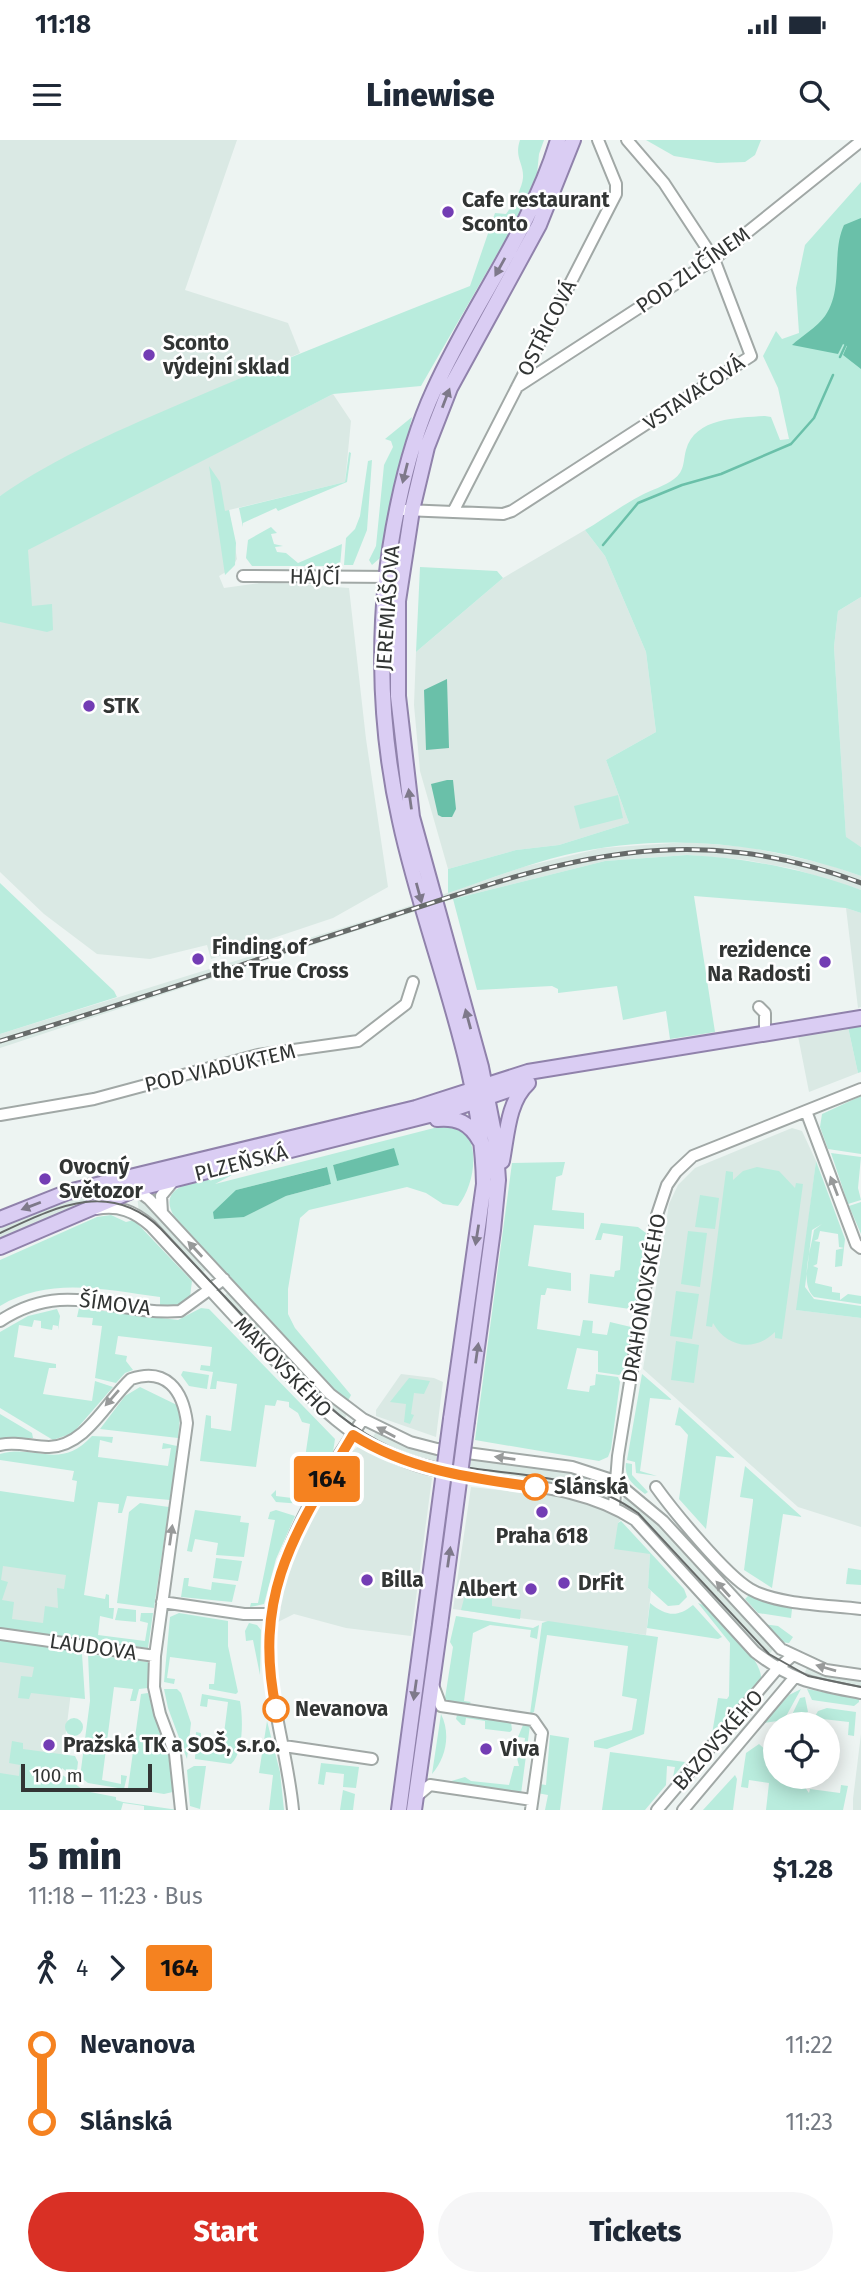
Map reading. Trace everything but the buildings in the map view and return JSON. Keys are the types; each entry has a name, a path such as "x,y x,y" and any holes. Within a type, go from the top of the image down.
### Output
{"main road":[{"name":"JEREMIÁŠOVA","path":"480,1093 412,817 398,696 393,577 414,440 434,389 527,217 558,140"},
{"name":"JEREMIÁŠOVA","path":"404,509 450,388 539,225 573,140"},
{"name":"PLZEŇSKÁ","path":"0,1247 136,1189 397,1123 480,1093 528,1072 861,1018"},
{"name":"PLZEŇSKÁ","path":"0,1219 68,1192 110,1180 528,1083 539,1072"},
{"path":"415,1803 498,1180 513,1105 520,1090 528,1083"},
{"path":"399,1810 484,1184 480,1093"},
{"path":"480,1093 498,1180"},
{"path":"397,1123 453,1118 470,1128 483,1150"}],"street":[{"name":"OSTŘICOVÁ","path":"453,512 616,194 616,184 598,140"},
{"name":"VSTAVAČOVÁ","path":"404,509 503,514 512,511 751,356 715,259 664,183 627,140"},
{"name":"POD ZLIČÍNEM","path":"517,387 715,259 861,141"},
{"name":"HÁJČÍ","path":"243,576 393,577"},
{"name":"POD VIADUKTEM","path":"0,1115 94,1099 258,1055 358,1041 406,1004 413,982"},
{"name":"DRAHOŇOVSKÉHO","path":"614,1506 615,1481 657,1215 667,1185 693,1156 861,1089"},
{"path":"806,1111 856,1244 861,1248"},
{"path":"80,1213 114,1207 134,1213 136,1189 149,1171"},
{"path":"162,1213 161,1196 175,1179"},
{"name":"MAKOVSKÉHO","path":"110,1180 136,1189 162,1213 330,1394 363,1419 398,1438 437,1449 572,1467 615,1481 663,1521 769,1640 792,1656 826,1670 861,1675"},
{"name":"MAKOVSKÉHO","path":"134,1213 151,1226 315,1402 353,1435 373,1448 417,1465 469,1478 578,1493 614,1506 635,1520 755,1652 794,1678 861,1693"},
{"name":"ŠÍMOVA","path":"0,1321 33,1304 68,1298 180,1311 224,1279"},
{"path":"0,1445 9,1443 50,1447 65,1444 80,1436 131,1380 142,1376 154,1375 175,1386 183,1400 187,1423 155,1656"},
{"path":"293,1810 271,1677 271,1615 277,1579 288,1548 363,1419"},
{"path":"656,1487 732,1574 750,1589 769,1597 861,1609"},
{"path":"162,1602 271,1615"},
{"name":"LAUDOVA","path":"0,1634 155,1656 154,1687 160,1714 175,1754 181,1810"},
{"path":"792,1656 794,1678"},
{"name":"BAZOVSKÉHO","path":"657,1810 777,1668 792,1656"},
{"name":"BAZOVSKÉHO","path":"682,1810 794,1678"},
{"path":"415,1803 430,1785 531,1805 542,1732 540,1725 533,1720 440,1706 432,1682"},
{"path":"284,1746 372,1759"}],"shaded area":[{"path":"0,140 237,140 185,290 288,323 300,353 110,435 0,496"},
{"path":"520,140 544,140 537,174 512,229 506,226 508,235 421,386 333,394 28,550 32,606 52,604 53,630 47,632 0,622 0,496 69,455 140,421 470,286 495,213 506,214 521,187 523,173 518,151"},
{"path":"646,140 761,140 755,155 745,162 717,163 674,156"},
{"path":"861,182 861,597 838,611 834,647 846,837 861,847 861,876 825,864 752,848 714,844 640,844 565,855 448,893 448,869 516,850 559,845 629,823 606,760 656,732 646,652 605,556 585,530 678,476 691,439 708,425 731,419 771,417 780,440 789,439 778,388 763,356 776,331 782,339 799,333 796,288 805,245"},
{"path":"861,218 861,369 843,355 847,346 843,344 838,354 792,345 822,320 831,305 836,283 840,236 844,225"},
{"path":"333,394 351,421 345,482 229,510 237,559 231,569 219,576 224,588 266,582 349,588 366,739 388,887 333,918 211,959 207,945 150,959 97,954 44,914 0,872 0,563"},
{"path":"412,417 380,558 372,565 369,560 376,546 384,465 393,447 391,441 385,439"},
{"path":"349,452 347,482 278,511 276,508 243,523 243,527 239,508 345,482"},
{"path":"372,460 367,530 353,565 344,565 346,538 355,529 360,516 368,461"},
{"path":"209,466 220,482 225,511 229,510 236,543 235,565 225,575"},
{"path":"271,527 277,533 271,534 274,544 283,546 275,547 277,552 286,553 298,563 342,544 340,566 252,566 246,558 248,540"},
{"path":"585,530 605,556 646,652 656,732 606,760 629,823 559,845 516,850 448,869 420,771 414,705 416,652 503,578"},
{"path":"420,567 497,571 503,578 416,652"},
{"path":"861,597 861,847 846,838 834,647 838,611"},
{"path":"447,679 449,748 426,750 424,690"},
{"path":"453,780 456,809 452,817 442,817 438,815 431,784"},
{"path":"618,795 623,818 580,829 574,806"},
{"path":"687,842 748,847 827,864 861,876 861,890 794,869 746,860 687,855 605,861 453,899 0,1048 0,1034 377,917 523,867 602,848"},
{"path":"687,855 775,866 861,890 861,913 846,908 694,896 715,1032 670,1039 666,1011 623,1020 617,986 558,993 558,989 552,986 477,990 453,899 605,861"},
{"path":"0,883 114,991 117,997 0,1034"},
{"path":"846,908 861,913 861,1007 858,1008"},
{"path":"861,1025 861,1072 858,1073 848,1027"},
{"path":"848,1027 858,1073 809,1092 798,1036"},
{"path":"861,1096 861,1154 828,1149 820,1127 822,1114"},
{"path":"442,1126 465,1131 472,1148 471,1179 458,1206 443,1204 426,1193 407,1187 309,1210 300,1218 288,1289 288,1314 295,1328 351,1395 347,1403 174,1216 170,1204 171,1195 178,1189 199,1180 234,1174 215,1184","holes":["394,1149 337,1181 333,1165","326,1167 331,1184 286,1196 244,1217 236,1190"]},
{"path":"792,1128 802,1131 816,1161 797,1310 861,1318 861,1527 798,1507 643,1369 669,1204 678,1185 695,1168"},
{"path":"394,1148 399,1165 337,1181 333,1165"},
{"path":"831,1153 861,1157 858,1188 861,1200 848,1204"},
{"path":"816,1161 845,1239 844,1248 839,1247 838,1234 820,1231 818,1239 814,1241 820,1242 817,1264 813,1266 818,1268 815,1283 832,1287 832,1292 840,1293 840,1300 848,1294 861,1296 861,1304 814,1297 810,1291 807,1273 805,1287 814,1299 861,1306 861,1318 796,1310","holes":["822,1224 814,1230 809,1255 812,1230"]},
{"path":"565,1162 562,1175 556,1177 552,1210 584,1213 584,1229 534,1225 528,1266 571,1273 571,1291 547,1288 545,1295 541,1295 537,1329 580,1336 583,1320 593,1321 592,1333 607,1335 610,1322 631,1327 626,1370 619,1375 598,1372 598,1351 577,1348 567,1389 589,1392 590,1386 595,1385 596,1374 618,1377 620,1382 611,1449 608,1457 599,1461 475,1440 512,1163"},
{"path":"327,1167 331,1184 286,1196 244,1217 214,1219 213,1212 236,1190"},
{"path":"757,1167 779,1171 795,1188 796,1183 803,1184 782,1339 775,1338 775,1332 759,1343 750,1345 726,1338 713,1323 712,1327 706,1326 726,1171 733,1172 733,1180 743,1171"},
{"path":"119,1186 125,1187 0,1241 0,1224 58,1201"},
{"path":"140,1195 207,1268 202,1274 139,1212 137,1196"},
{"path":"700,1195 719,1198 715,1229 695,1227"},
{"path":"861,1202 861,1234 849,1206"},
{"path":"111,1215 126,1222 134,1220 192,1281 190,1297 180,1304 165,1306 160,1305 160,1297 98,1289 58,1288 38,1291 0,1306 0,1260 97,1217"},
{"path":"601,1223 638,1227 646,1233 636,1300 630,1309 588,1303 590,1274 614,1277 615,1271 620,1270 623,1236 603,1233 601,1240 595,1240"},
{"path":"688,1231 707,1233 700,1287 681,1284"},
{"path":"844,1248 842,1266 835,1267 836,1250"},
{"path":"676,1291 699,1294 692,1339 670,1336"},
{"path":"228,1292 348,1413 343,1421 322,1404 223,1297"},
{"path":"79,1308 178,1320 201,1308 209,1309 335,1439 333,1452 302,1504 276,1502 271,1495 276,1490 276,1496 292,1498 293,1492 300,1492 310,1424 302,1422 298,1413 289,1407 289,1402 277,1400 275,1406 265,1405 256,1467 200,1461 206,1415 211,1416 211,1428 231,1431 237,1384 217,1381 216,1389 210,1389 213,1372 200,1370 201,1365 210,1366 212,1347 118,1336 115,1354 127,1356 126,1361 133,1370 125,1373 116,1383 95,1378 102,1326 92,1325 93,1318 77,1317"},
{"path":"57,1309 60,1316 58,1330 58,1326 53,1325 52,1330 41,1328 41,1321 34,1320 32,1327 19,1325 14,1357 56,1364 56,1368 49,1368 43,1394 92,1401 95,1381 113,1387 73,1433 53,1440 0,1408 0,1332 28,1316"},
{"path":"676,1341 699,1345 694,1383 671,1380"},
{"path":"183,1371 209,1375 207,1389 189,1386 181,1375"},
{"path":"401,1374 434,1378 443,1382 436,1437 376,1416 376,1410"},
{"path":"642,1374 672,1400 650,1398 640,1471 657,1476 636,1473 635,1462 627,1460"},
{"path":"409,1378 430,1381 424,1394 414,1393 411,1414 414,1415 410,1424 404,1422 406,1404 390,1402"},
{"path":"140,1387 177,1405 180,1417 178,1438 100,1429 125,1396"},
{"path":"679,1407 735,1458 716,1456 706,1529 679,1499 688,1435 680,1426 675,1425"},
{"path":"0,1414 32,1433 33,1438 0,1438"},
{"path":"376,1432 404,1444 574,1471 605,1482 598,1494 470,1474 408,1458 371,1440"},
{"path":"92,1436 113,1437 112,1443 100,1440 98,1457 168,1466 171,1448 162,1449 163,1443 177,1446 170,1500 127,1496 122,1513 118,1513 119,1504 98,1502 84,1595 105,1599 106,1594 109,1595 109,1608 114,1608 113,1619 100,1616 98,1635 145,1641 148,1623 140,1621 141,1613 153,1613 148,1648 0,1628 0,1491 74,1502 77,1481 72,1480 74,1471 0,1460 0,1454 59,1454 80,1446","holes":["3,1566 66,1575 64,1589 57,1588 58,1608 45,1606 43,1623 12,1619 14,1602 2,1600 8,1582 1,1580"]},
{"path":"358,1447 432,1478 411,1636 346,1628 294,1614 278,1622 283,1581 292,1553 348,1454"},
{"path":"626,1463 632,1464 632,1475 648,1492 645,1494 631,1481"},
{"path":"745,1466 802,1517 783,1514 772,1588 744,1570 753,1501 740,1497"},
{"path":"471,1487 584,1499 622,1518 618,1523 650,1554 648,1588 651,1591 646,1635 453,1609"},
{"path":"625,1495 645,1511 773,1649 769,1655 755,1645 639,1518 621,1505"},
{"path":"140,1503 169,1507 154,1608 117,1603 129,1512"},
{"path":"0,1510 80,1519 65,1637 0,1628"},
{"path":"195,1510 241,1516 240,1522 249,1523 244,1557 216,1555 218,1543 195,1539 192,1552 187,1551"},
{"path":"276,1510 295,1516 276,1559 264,1604 250,1607 251,1603 258,1603 275,1520 268,1519 270,1512"},
{"path":"621,1521 684,1589 687,1597 679,1605 668,1606 648,1588 650,1554 614,1549 618,1523"},
{"path":"216,1558 242,1561 238,1581 213,1578"},
{"path":"848,1568 861,1570 861,1585 846,1584"},
{"path":"184,1578 189,1578 188,1586 211,1590 212,1582 236,1585 232,1602 181,1597"},
{"path":"466,1591 478,1598 492,1598 492,1606 521,1610 520,1619 461,1610"},
{"path":"750,1594 789,1606 792,1609 791,1618 758,1613 745,1599"},
{"path":"650,1603 661,1611 672,1614 682,1612 693,1605 722,1637 718,1639 647,1628"},
{"path":"698,1603 706,1606 741,1642 756,1663 761,1681 711,1740 718,1698 727,1699 729,1696 730,1643"},
{"path":"118,1608 136,1610 136,1622 115,1620"},
{"path":"179,1613 228,1621 228,1646 238,1692 236,1694 209,1689 209,1684 214,1684 216,1663 170,1657 167,1678 175,1679 174,1684 164,1682 170,1617"},
{"path":"456,1616 533,1628 539,1625 537,1639 530,1637 531,1630 490,1625 473,1633 464,1701 471,1702 466,1706 446,1703 445,1698 453,1647 450,1642"},
{"path":"548,1621 658,1637 644,1734 607,1749 594,1747 594,1741 632,1730 637,1699 622,1696 628,1646 547,1635 534,1712 530,1714 542,1623"},
{"path":"249,1623 257,1625 261,1630 260,1675 253,1640 246,1641 245,1631"},
{"path":"763,1624 778,1626 793,1637 789,1643 780,1642"},
{"path":"0,1637 79,1651 82,1654 85,1699 31,1693 29,1699 18,1698 21,1676 32,1677 34,1667 0,1662"},
{"path":"0,1650 75,1661 56,1810 0,1810"},
{"path":"88,1654 148,1662 148,1688 139,1689 136,1701 130,1701 133,1689 114,1687 102,1780 121,1784 121,1775 127,1776 124,1789 88,1783 80,1777 90,1701"},
{"path":"807,1668 861,1680 861,1689 803,1676"},
{"path":"164,1689 177,1689 181,1693 191,1723 187,1759 168,1708"},
{"path":"801,1689 788,1712 774,1712 789,1695"},
{"path":"807,1689 859,1699 859,1702 854,1706 812,1700"},
{"path":"148,1693 164,1746 169,1748 177,1791 164,1794 128,1788 141,1694"},
{"path":"202,1694 240,1701 240,1743 231,1764 195,1759 196,1732 201,1733 201,1746 222,1749 228,1702 208,1699 207,1707 200,1706"},
{"path":"805,1697 808,1712 793,1712 800,1698"},
{"path":"827,1708 856,1712 854,1736 848,1735 849,1722 840,1721 840,1712 818,1711"},
{"path":"441,1714 446,1730 446,1746 441,1761 432,1774"},
{"path":"457,1715 511,1722 512,1730 485,1729 485,1721 466,1718 465,1725 462,1725 456,1719"},
{"path":"74,1718 80,1721 83,1727 80,1733 74,1736 68,1733 65,1727 68,1721"},
{"path":"267,1721 280,1772 284,1810 269,1810 273,1775 259,1773"},
{"path":"523,1725 530,1725 521,1794 448,1782 465,1777 471,1781 509,1785 514,1766 519,1766 516,1754 523,1754 525,1738 518,1737"},
{"path":"861,1734 861,1810 853,1810 853,1799"},
{"path":"550,1735 569,1738 560,1810 545,1810 548,1795 537,1793 539,1784 546,1785"},
{"path":"12,1741 23,1743 23,1749 75,1756 78,1762 76,1779 62,1768 61,1774 85,1791 116,1797 116,1800 123,1802 178,1810 144,1810 144,1806 123,1803 121,1810 0,1810 0,1773 19,1776 20,1765 9,1763"},
{"path":"759,1744 763,1748 763,1782 749,1780 748,1788 741,1787 746,1753"},
{"path":"610,1752 685,1762 673,1777 675,1767 667,1766 666,1785 645,1810 602,1810"},
{"path":"321,1763 359,1767 356,1788 343,1787 344,1774 326,1772 324,1785 318,1784"},
{"path":"194,1766 206,1766 200,1809 190,1806 187,1770"},
{"path":"735,1775 737,1779 733,1810 703,1810"},
{"path":"841,1785 848,1786 843,1810 766,1810 768,1789 806,1789 809,1793 810,1789 840,1793"},
{"path":"343,1790 355,1794 353,1810 340,1810"}],"waterway":[{"path":"840,357 847,342"},
{"path":"603,545 638,503 682,485 721,474 791,444 814,418 833,375"}],"tram line":[{"path":"0,1233 42,1214 82,1202 102,1201 122,1205 142,1214 161,1229 327,1405 363,1432 416,1457 457,1466 564,1481 590,1488 614,1499 638,1513 769,1654 808,1676 861,1687"}],"railway":[{"path":"0,1041 486,886 606,856 666,850 728,851 792,862 861,883"}],"bus line":[{"name":"164","path":"276,1709 269,1643 272,1600 277,1579 288,1548 306,1513 353,1435 373,1448 417,1465 469,1478 535,1487"}],"place":[{"name":"Cafe restaurant Sconto","path":"448,212"},
{"name":"Sconto výdejní sklad","path":"149,355"},
{"name":"STK","path":"89,706"},
{"name":"Finding of the True Cross","path":"198,959"},
{"name":"rezidence Na Radosti","path":"825,962"},
{"name":"Ovocný Světozor","path":"45,1179"},
{"name":"Slánská","path":"535,1487"},
{"name":"Praha 618","path":"542,1512"},
{"name":"Billa","path":"367,1580"},
{"name":"DrFit","path":"564,1583"},
{"name":"Albert","path":"531,1589"},
{"name":"Nevanova","path":"276,1709"},
{"name":"Pražská TK a SOŠ, s.r.o.","path":"49,1745"},
{"name":"Viva","path":"486,1749"}]}
